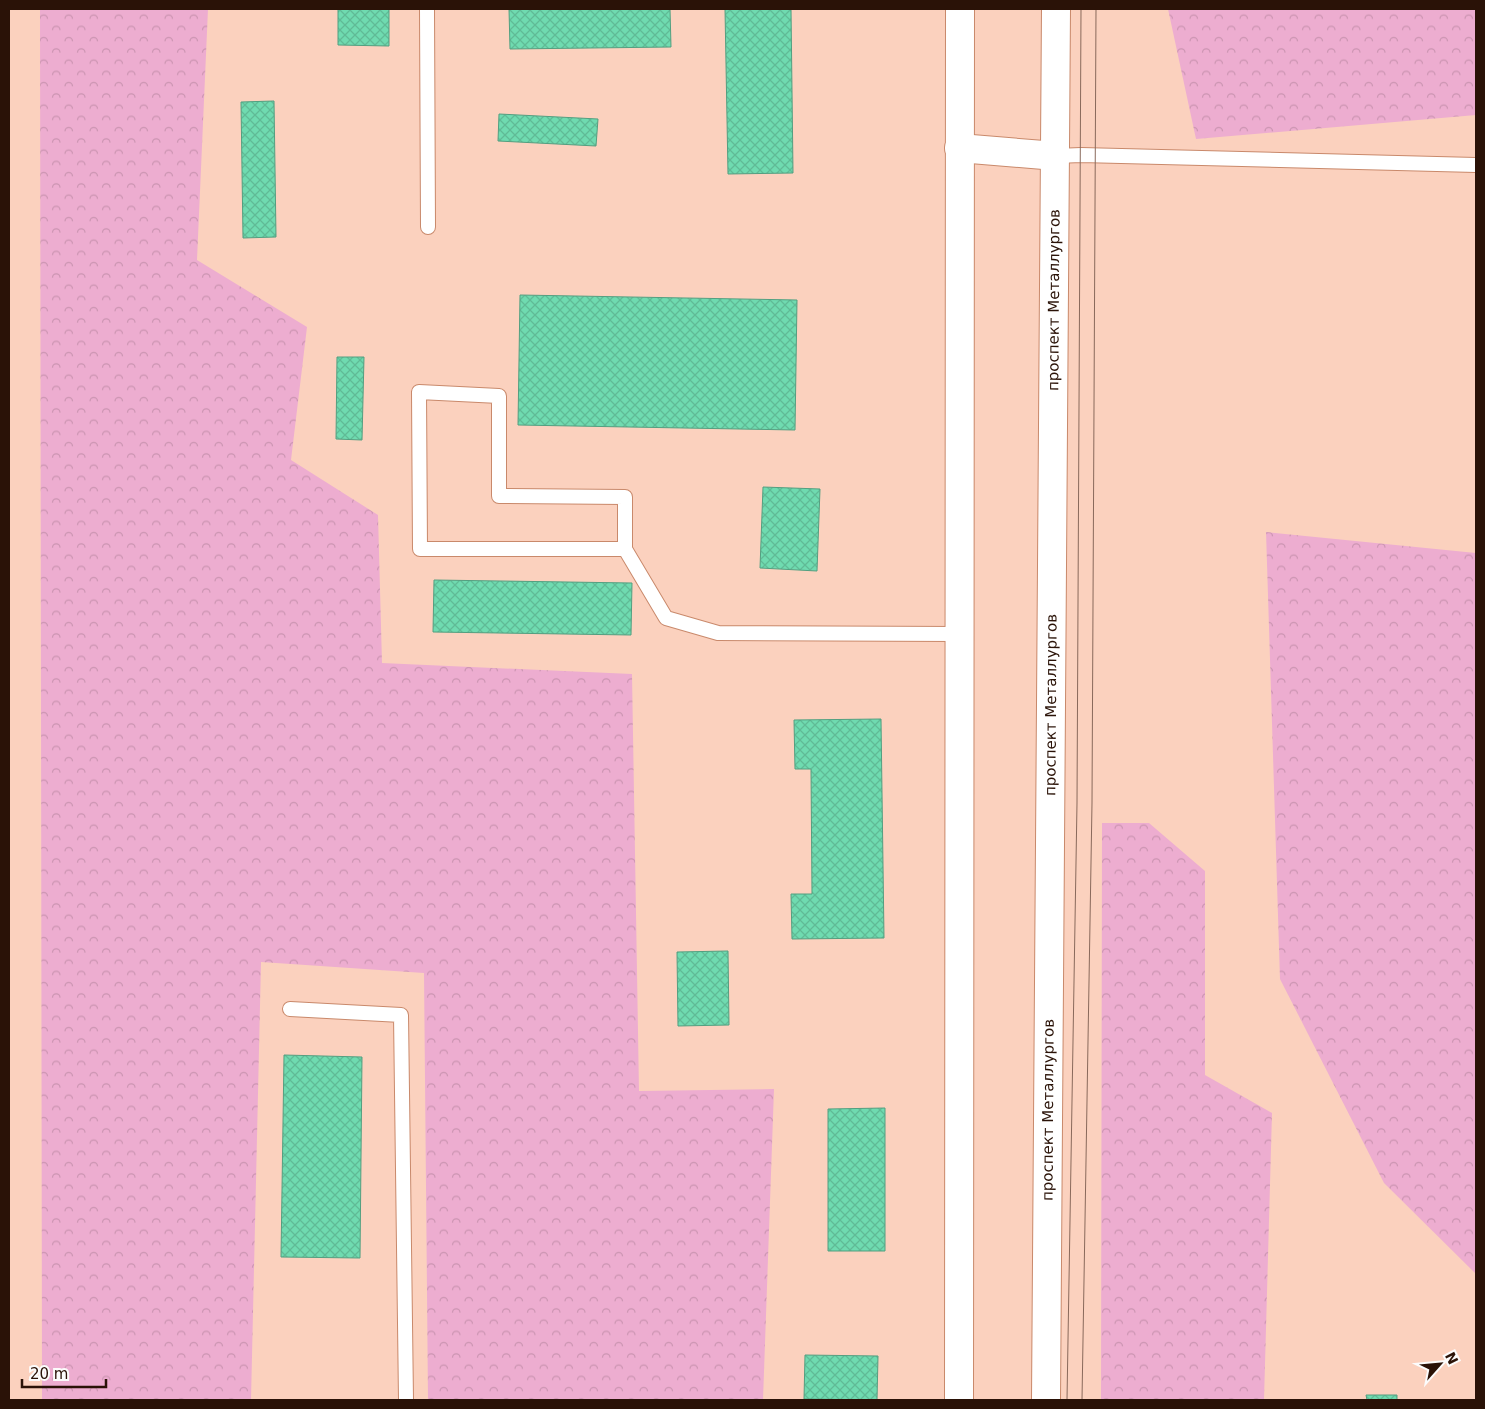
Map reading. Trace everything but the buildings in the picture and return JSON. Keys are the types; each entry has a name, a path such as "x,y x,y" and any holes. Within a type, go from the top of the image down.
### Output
{"street":[{"path":"958,1400 960,9"},
{"name":"проспект Металлургов","path":"1046,1400 1056,9"},
{"path":"959,148 1056,156"}],"lane":[{"path":"427,9 428,227"},
{"path":"1056,156 1088,155 1476,166"},
{"path":"625,549 420,549 419,392 500,396 499,496 625,497 625,549 666,618 718,633 958,634"},
{"path":"290,1009 401,1015 406,1400"}],"green space":[{"path":"40,9 208,9 197,260 307,327 291,460 378,515 382,663 632,674 639,1091 774,1089 763,1400 428,1400 424,973 261,962 251,1400 42,1400"},
{"path":"1168,9 1476,9 1476,115 1196,139"},
{"path":"1266,532 1476,553 1476,1274 1384,1183 1280,979"},
{"path":"1102,823 1149,823 1205,871 1205,1075 1272,1113 1264,1400 1101,1400"}],"tram line":[{"path":"1067,1400 1077,803 1081,9"},
{"path":"1082,1400 1092,803 1096,9"}]}
